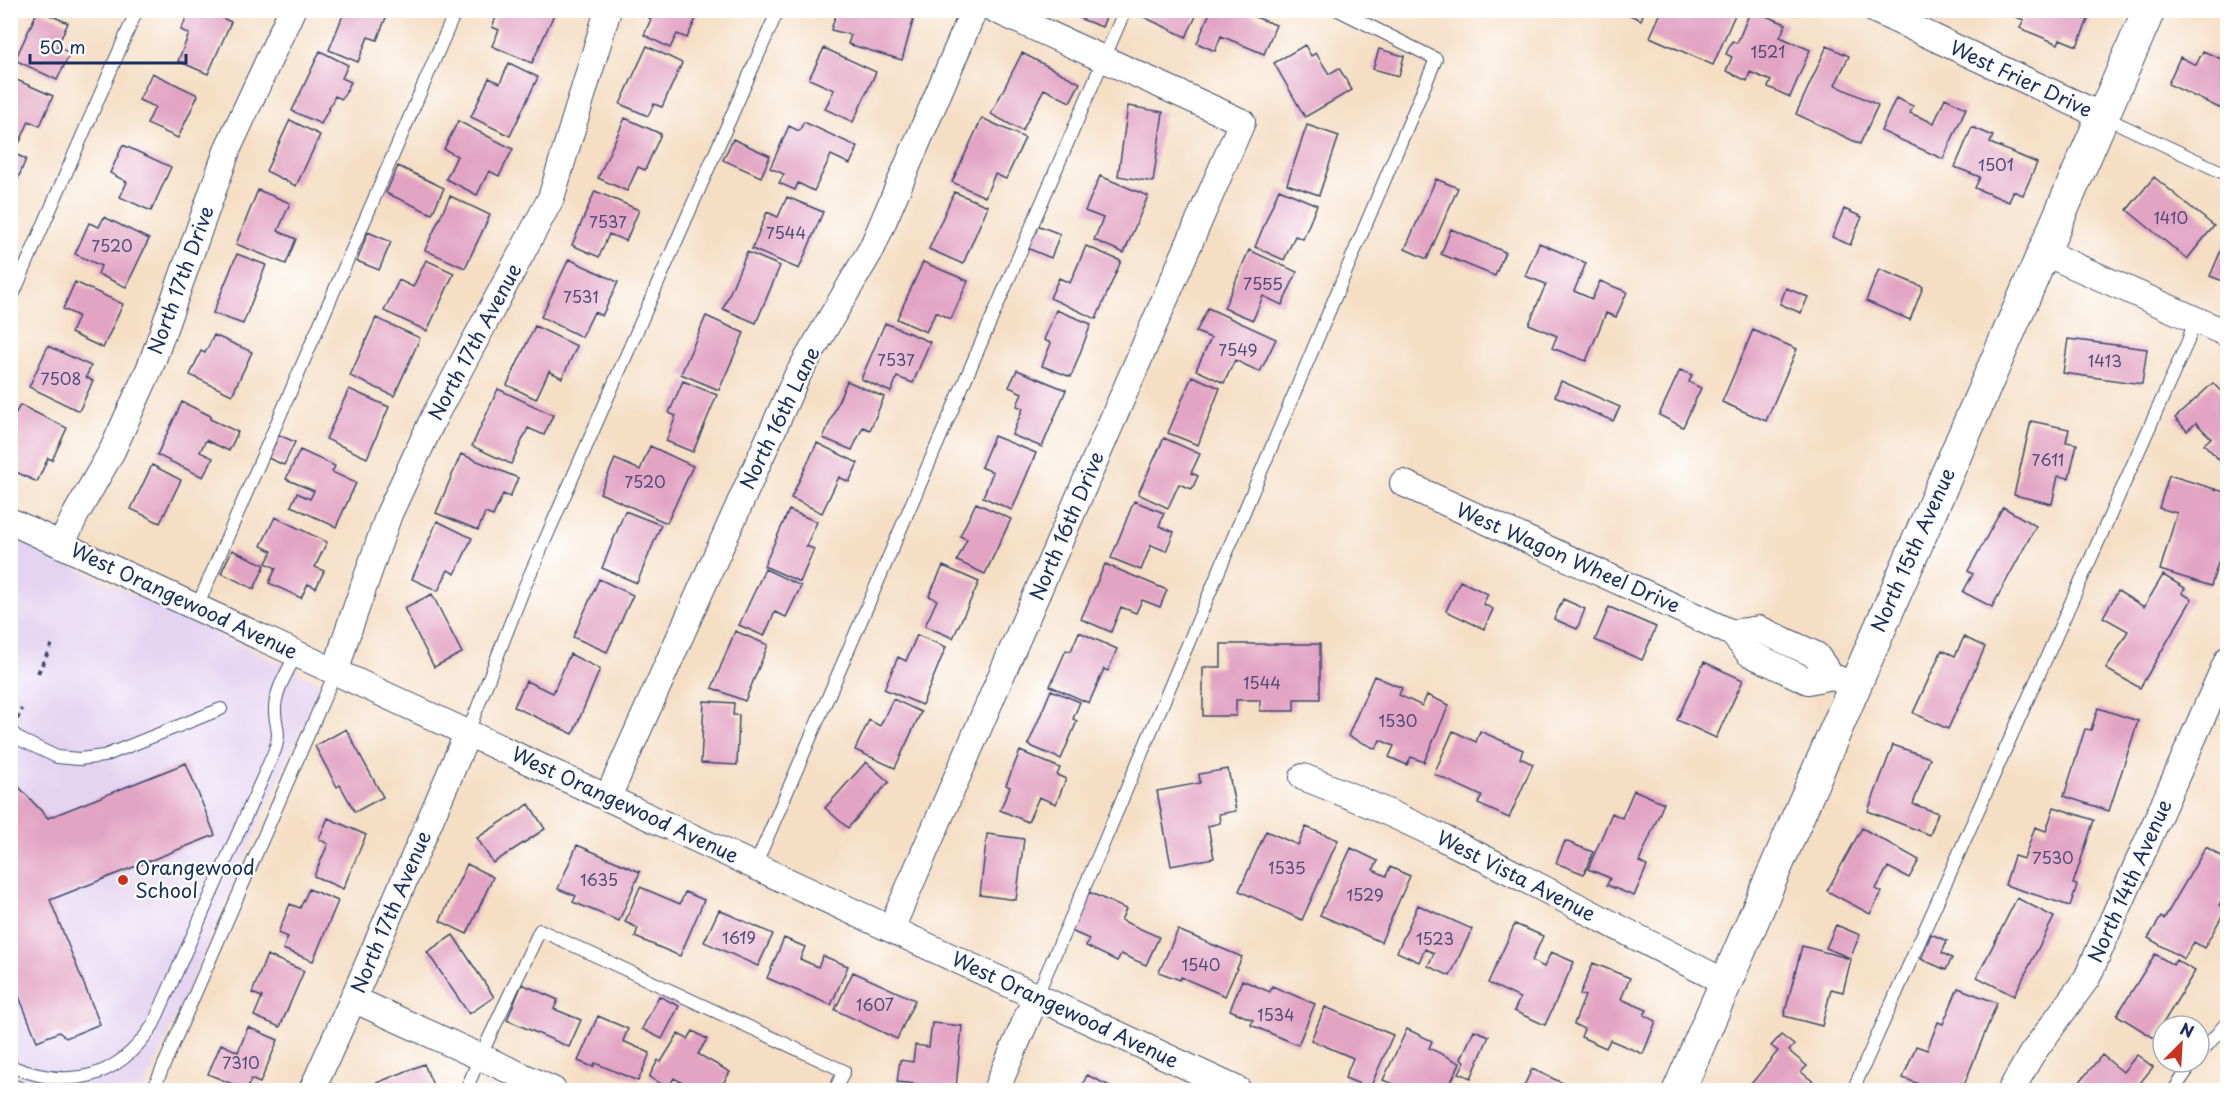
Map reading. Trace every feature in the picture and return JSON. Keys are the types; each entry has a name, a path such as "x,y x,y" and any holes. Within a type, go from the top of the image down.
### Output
{"street":[{"name":"North 17th Drive","path":"61,545 112,451 151,365 228,148 292,10"},
{"name":"North 17th Avenue","path":"336,671 390,514 434,417 550,198 608,10"},
{"name":"North 16th Lane","path":"608,797 796,376 872,248 974,10"},
{"path":"996,10 1105,60"},
{"name":"West Frier Drive","path":"1875,10 2102,116"},
{"name":"North 15th Avenue","path":"1679,1090 1725,982 1842,681 2043,252 2149,10"},
{"name":"North 16th Drive","path":"891,929 1242,122 1105,60"},
{"path":"2043,252 2228,334"},
{"name":"West Wagon Wheel Drive","path":"1403,483 1732,633 1749,653 1808,681 1842,681"},
{"name":"West Orangewood Avenue","path":"10,521 1238,1090"},
{"path":"1732,633 1759,628 1816,656 1842,681"},
{"path":"1771,664 1782,639"},
{"name":"North 14th Avenue","path":"2011,1090 2031,1055 2087,978 2228,659"},
{"name":"North 17th Avenue","path":"312,1090 468,732"},
{"name":"West Vista Avenue","path":"1303,777 1348,795 1469,851 1725,982"},
{"path":"996,1090 1036,997"},
{"path":"353,999 553,1090"}],"lane":[{"path":"10,302 137,10"},
{"path":"197,607 456,10"},
{"path":"468,732 524,588 778,10"},
{"path":"755,866 1125,10"},
{"path":"1036,997 1104,843 1436,58 1338,10"},
{"path":"2102,116 2228,175"},
{"path":"1853,1090 2188,341 2195,320"},
{"path":"10,1066 35,1075 82,1078 102,1073 124,1060 142,1043 153,1025 275,750 279,735 275,712 277,694 297,653"},
{"path":"153,1090 336,671"},
{"path":"14,725 21,740 57,757 80,759 104,756 221,709"},
{"path":"466,1090 540,930 844,1071 835,1090"},
{"path":"2211,1041 2228,1021"},
{"path":"2174,1090 2185,1074"},
{"path":"10,1084 25,1090"}],"path":[{"path":"38,674 53,642"},
{"path":"14,725 22,709"}],"shaded area":[{"name":"Orangewood School","path":"11,537 321,683 144,1090 38,1090 11,1078"}],"building":[{"path":"38,10 68,23 57,47 70,53 57,80 15,60"},
{"path":"190,10 204,10 231,22 208,74 178,61 189,34 181,30"},
{"path":"345,10 389,10 377,40 368,37 358,62 329,50"},
{"path":"499,10 556,10 532,63 492,46 499,30 492,27"},
{"path":"648,10 700,10 687,38 677,34 670,48 644,35 651,19 646,16"},
{"path":"837,10 916,10 902,60 848,44 851,35 831,30"},
{"path":"1085,10 1109,10 1102,27 1081,19"},
{"path":"1129,10 1199,10 1186,37"},
{"path":"1211,10 1252,10 1250,15 1276,25 1264,54 1221,36 1215,51 1197,43"},
{"path":"1618,10 1645,10 1641,20"},
{"path":"1662,10 1696,10 1709,16 1712,10 1737,10 1713,65 1650,37"},
{"path":"1751,10 1786,24 1780,37 1810,50 1790,97 1768,87 1771,81 1750,72 1747,81 1726,71 1732,57 1726,54 1732,41 1737,43"},
{"path":"2011,10 2092,10 2077,46 2060,39 2058,44 2020,28 2024,20 2010,15"},
{"path":"1305,45 1311,56 1316,53 1329,74 1339,68 1352,90 1305,117 1274,63"},
{"path":"647,46 682,63 662,107 654,104 648,116 620,104"},
{"path":"1827,46 1849,56 1835,85 1878,105 1860,144 1796,114"},
{"path":"824,48 876,72 853,122 825,109 834,90 809,79"},
{"path":"1379,49 1404,56 1399,76 1373,69"},
{"path":"320,51 348,65 342,78 351,82 342,99 335,96 321,124 292,111"},
{"path":"2203,51 2228,62 2228,112 2168,84 2180,57 2196,65"},
{"path":"1022,53 1080,83 1070,102 1044,89 1022,131 991,114"},
{"path":"509,63 538,77 510,136 471,117 489,78 500,83"},
{"path":"152,73 198,95 178,138 147,124 155,107 139,100"},
{"path":"12,78 53,96 40,126 29,121 20,142 10,138"},
{"path":"1896,98 1913,106 1910,113 1934,123 1945,98 1966,108 1943,159 1881,131"},
{"path":"1128,106 1163,112 1153,182 1118,176"},
{"path":"625,118 661,134 645,170 638,167 627,191 598,178"},
{"path":"982,118 1025,138 1006,179 995,174 985,197 952,182"},
{"path":"290,120 320,135 296,186 266,171"},
{"path":"458,121 513,149 499,176 489,171 477,195 446,179 457,156 444,149"},
{"path":"804,122 858,147 850,164 831,155 814,191 798,183 795,190 779,183 784,174 770,168 789,126 799,131"},
{"path":"1307,125 1339,136 1319,195 1287,184"},
{"path":"1972,127 1993,136 1990,143 2037,163 2023,195 2013,191 2009,202 1975,188 1980,177 1955,167"},
{"path":"733,139 770,156 761,177 723,160"},
{"path":"123,145 171,167 151,211 120,197 127,182 110,173"},
{"path":"10,152 26,159 11,196 10,196"},
{"path":"398,166 444,188 432,214 386,193"},
{"path":"1100,176 1148,196 1124,253 1094,240 1103,218 1085,211"},
{"path":"2154,177 2214,226 2187,259 2127,210"},
{"path":"1436,179 1458,188 1427,259 1405,249"},
{"path":"1279,189 1317,205 1303,239 1295,236 1284,260 1255,247"},
{"path":"258,190 290,203 278,231 296,239 286,264 236,244"},
{"path":"595,191 639,210 626,241 609,234 599,257 572,245"},
{"path":"954,192 988,206 963,264 929,249"},
{"path":"450,196 490,215 465,268 425,250"},
{"path":"787,197 823,212 799,269 752,249 767,212 778,217"},
{"path":"1844,209 1862,217 1850,245 1832,237"},
{"path":"104,217 149,239 126,287 98,274 101,266 75,254 89,223 99,227"},
{"path":"1037,225 1060,234 1051,258 1027,248"},
{"path":"1451,229 1505,252 1495,276 1441,254"},
{"path":"368,232 391,242 379,270 357,261"},
{"path":"2225,241 2228,242 2228,283 2210,276"},
{"path":"1539,243 1586,263 1574,291 1592,299 1600,281 1627,292 1616,317 1606,313 1586,361 1552,348 1557,336 1529,324 1546,284 1525,276"},
{"path":"1086,246 1121,261 1096,319 1050,298 1059,278 1070,283"},
{"path":"1249,250 1297,272 1282,305 1263,296 1253,320 1224,308"},
{"path":"747,252 780,266 756,323 723,309"},
{"path":"237,254 266,265 243,324 213,313"},
{"path":"569,259 618,282 602,316 594,312 582,337 541,317"},
{"path":"426,260 454,273 427,331 384,311 399,280 413,287"},
{"path":"923,262 968,281 951,319 936,312 926,332 897,319"},
{"path":"1879,269 1923,287 1910,320 1866,301"},
{"path":"75,282 123,304 103,348 71,333 78,316 63,309"},
{"path":"1786,288 1808,297 1801,313 1780,304"},
{"path":"1208,308 1276,339 1260,372 1235,360 1224,383 1196,370 1211,338 1196,332"},
{"path":"1056,310 1091,324 1071,377 1042,366 1051,343 1044,340"},
{"path":"706,316 744,333 719,390 681,374"},
{"path":"376,318 420,338 394,396 350,376"},
{"path":"885,323 930,342 913,383 897,377 891,392 861,379"},
{"path":"535,326 577,346 562,378 549,371 536,399 507,385"},
{"path":"1753,330 1797,349 1766,421 1722,402"},
{"path":"214,335 252,352 232,395 190,375 201,351 205,353"},
{"path":"2068,339 2147,349 2142,384 2063,373"},
{"path":"48,346 91,366 86,377 93,381 79,411 29,387"},
{"path":"1017,370 1066,390 1042,447 1012,435 1023,408 1017,406 1022,393 1009,387"},
{"path":"1680,370 1692,375 1689,382 1701,388 1683,427 1659,415"},
{"path":"1192,376 1220,388 1198,445 1168,433"},
{"path":"683,381 717,395 693,452 666,441 676,416 669,413"},
{"path":"847,381 884,397 870,430 863,427 852,450 823,438"},
{"path":"1561,381 1620,407 1613,421 1555,396"},
{"path":"2213,383 2228,399 2228,464 2225,466 2204,444 2211,438 2196,423 2187,431 2175,418"},
{"path":"349,389 389,407 367,458 326,439"},
{"path":"498,389 553,415 544,435 528,428 511,464 472,446"},
{"path":"182,402 238,432 229,451 206,440 200,452 213,458 203,477 157,455"},
{"path":"20,405 67,428 52,460 48,458 37,482 10,469 10,424"},
{"path":"2031,421 2069,429 2066,442 2077,444 2069,478 2058,476 2052,504 2014,495"},
{"path":"279,435 295,442 284,465 268,458"},
{"path":"994,436 1036,453 1012,510 983,497 993,472 981,467"},
{"path":"1164,438 1200,454 1191,473 1198,476 1192,489 1179,484 1168,508 1138,494"},
{"path":"817,443 858,463 849,482 839,477 822,513 791,498"},
{"path":"650,446 693,466 667,523 600,493 615,459 640,470"},
{"path":"300,450 335,466 332,472 356,483 336,527 291,506 297,493 310,499 314,491 286,479"},
{"path":"461,454 518,478 510,497 503,494 493,516 485,513 478,530 436,513"},
{"path":"152,465 181,480 160,523 131,509"},
{"path":"2169,475 2228,493 2228,530 2211,586 2160,570 2177,513 2159,508"},
{"path":"1134,501 1164,513 1159,526 1174,532 1166,551 1151,545 1141,570 1111,558"},
{"path":"976,503 1011,519 985,574 957,561 967,539 960,536"},
{"path":"2003,507 2036,526 1992,607 1963,592 1973,574 1968,571"},
{"path":"789,510 817,522 806,546 814,549 800,582 764,566"},
{"path":"625,511 661,525 637,583 602,568"},
{"path":"275,517 327,542 315,567 324,571 316,588 308,584 301,598 269,583 276,568 266,563 272,551 261,546"},
{"path":"437,521 472,538 455,574 448,570 438,591 412,579"},
{"path":"232,550 265,565 254,589 221,573"},
{"path":"1105,564 1167,590 1160,607 1142,600 1136,613 1121,607 1111,632 1081,619"},
{"path":"943,566 979,582 953,638 925,626 937,600 929,596"},
{"path":"765,569 801,586 786,617 775,612 764,636 739,625"},
{"path":"2163,575 2185,588 2182,593 2192,599 2140,688 2106,669 2128,631 2103,617 2118,591 2144,607"},
{"path":"599,579 633,595 607,652 573,637"},
{"path":"1460,581 1488,594 1483,604 1493,609 1484,629 1446,611"},
{"path":"432,594 462,653 434,667 404,608"},
{"path":"1563,599 1585,609 1577,629 1554,619"},
{"path":"1609,607 1656,627 1642,660 1595,640"},
{"path":"735,631 768,645 745,701 712,688"},
{"path":"1079,632 1117,649 1108,671 1104,669 1089,703 1050,686 1066,650 1071,651"},
{"path":"917,635 946,647 922,705 884,689 898,657 906,661"},
{"path":"1964,637 1985,647 1948,729 1913,713 1942,650 1955,656"},
{"path":"1221,644 1320,644 1320,699 1294,699 1294,711 1260,711 1260,700 1236,700 1236,716 1203,716 1203,667 1221,667"},
{"path":"570,654 600,669 573,734 514,707 526,681 553,693"},
{"path":"1704,662 1743,680 1716,738 1677,720"},
{"path":"1374,676 1402,688 1399,695 1422,706 1427,695 1449,705 1424,762 1411,757 1407,765 1389,757 1394,746 1380,740 1376,749 1348,736"},
{"path":"1051,690 1080,702 1073,719 1077,721 1061,759 1028,745"},
{"path":"893,699 921,712 895,768 855,750 869,720 880,726"},
{"path":"704,701 734,703 733,715 739,715 737,765 701,763"},
{"path":"2098,708 2138,721 2109,811 2064,796 2085,729 2091,730"},
{"path":"346,729 383,797 355,812 340,785 337,787 315,746"},
{"path":"1453,731 1476,742 1480,731 1523,750 1520,758 1533,764 1509,818 1478,804 1482,796 1434,774"},
{"path":"1893,745 1930,758 1913,804 1938,813 1930,835 1868,811"},
{"path":"1020,751 1060,768 1057,775 1066,779 1056,804 1039,797 1028,822 1000,810 1010,787 1006,785"},
{"path":"866,762 889,782 848,828 825,808"},
{"path":"186,763 215,835 50,900 100,1024 66,1038 59,1032 37,1041 10,974 10,781 19,787 48,818"},
{"path":"1228,769 1236,811 1219,814 1220,823 1208,826 1214,858 1171,866 1157,791 1200,783 1199,774"},
{"path":"1634,790 1664,803 1639,862 1647,866 1634,896 1607,885 1610,878 1588,869 1612,813 1622,818"},
{"path":"529,804 545,829 493,863 477,838"},
{"path":"2054,807 2094,820 2073,884 2077,885 2070,906 2005,885 2014,856 2024,859 2035,827 2046,831"},
{"path":"328,818 366,835 343,889 314,876 328,844 319,839"},
{"path":"1306,827 1338,840 1302,920 1239,891 1266,831 1298,845"},
{"path":"1862,828 1919,860 1909,878 1888,867 1876,889 1882,892 1870,914 1827,891"},
{"path":"987,834 1024,839 1016,900 980,895"},
{"path":"1565,841 1593,852 1584,874 1556,863"},
{"path":"577,845 640,872 619,921 573,902 576,896 558,889"},
{"path":"2206,847 2228,860 2228,890 2219,905 2226,909 2204,948 2194,942 2184,959 2148,938 2161,917 2164,919"},
{"path":"1351,848 1378,861 1373,870 1386,876 1390,867 1410,876 1381,942 1320,915"},
{"path":"467,864 493,877 467,934 440,921"},
{"path":"640,887 680,904 685,892 704,900 680,956 635,937 638,928 625,922"},
{"path":"309,889 338,901 313,961 283,949 288,937 278,933 290,904 300,908"},
{"path":"1089,892 1126,909 1121,920 1159,937 1146,965 1121,954 1117,961 1086,946 1089,939 1071,931"},
{"path":"2017,898 2054,917 2014,996 1977,977"},
{"path":"1418,905 1472,929 1450,976 1428,966 1434,953 1425,949 1419,962 1397,952"},
{"path":"719,910 773,934 758,966 704,942"},
{"path":"1515,924 1543,936 1532,961 1544,967 1551,952 1574,962 1545,1025 1514,1011 1520,998 1488,983"},
{"path":"1836,925 1860,935 1850,958 1826,948"},
{"path":"1178,930 1242,957 1225,996 1181,977 1180,980 1159,972"},
{"path":"1931,934 1947,941 1942,953 1952,958 1946,970 1921,959"},
{"path":"453,935 494,997 469,1014 427,952"},
{"path":"784,938 805,947 800,959 818,967 823,956 848,966 831,1005 767,978"},
{"path":"1802,946 1851,959 1843,992 1831,989 1822,1026 1784,1016"},
{"path":"2155,954 2173,965 2176,960 2195,971 2169,1014 2151,1014 2151,1036 2117,1015"},
{"path":"267,955 304,971 280,1027 254,1016 262,997 252,993"},
{"path":"1593,963 1630,978 1621,999 1647,1010 1644,1015 1656,1021 1643,1054 1610,1040 1606,1048 1581,1037 1584,1029 1574,1024 1585,996 1580,994"},
{"path":"853,972 915,1000 897,1039 835,1010"},
{"path":"1242,980 1270,992 1272,986 1315,1004 1298,1045 1251,1025 1253,1020 1230,1010"},
{"path":"522,984 558,1000 554,1009 581,1020 569,1047 507,1020"},
{"path":"1958,988 1997,1003 1962,1090 1935,1090 1903,1078 1916,1046 1927,1050 1938,1022 1943,1024"},
{"path":"659,996 679,1006 662,1039 642,1029"},
{"path":"1325,1007 1393,1035 1370,1088 1345,1078 1353,1058 1311,1040"},
{"path":"598,1016 628,1029 623,1041 650,1053 638,1081 595,1063 593,1067 578,1061"},
{"path":"932,1023 962,1026 956,1088 897,1082 900,1060 913,1062 915,1045 929,1047"},
{"path":"248,1027 278,1040 260,1083 251,1079 247,1090 208,1074 221,1044 238,1052"},
{"path":"1407,1029 1432,1041 1429,1048 1460,1063 1447,1090 1396,1090 1398,1086 1383,1080"},
{"path":"1474,1030 1489,1036 1471,1078 1459,1073 1465,1061 1461,1059"},
{"path":"693,1031 707,1039 698,1054 730,1072 719,1090 695,1090 674,1078 668,1088 649,1077 658,1060 661,1062 678,1034 688,1039"},
{"path":"1781,1035 1794,1045 1789,1051 1807,1066 1801,1072 1824,1090 1759,1090 1751,1084 1778,1051 1771,1046"},
{"path":"2102,1055 2123,1072 2137,1055 2151,1066 2151,1069 2136,1088 2130,1083 2124,1090 2073,1090"},
{"path":"424,1064 435,1090 359,1090"},
{"path":"1532,1069 1578,1090 1522,1090"},
{"path":"1087,1075 1116,1089 1080,1090"}],"place":[{"name":"Orangewood School","path":"123,880"}]}
